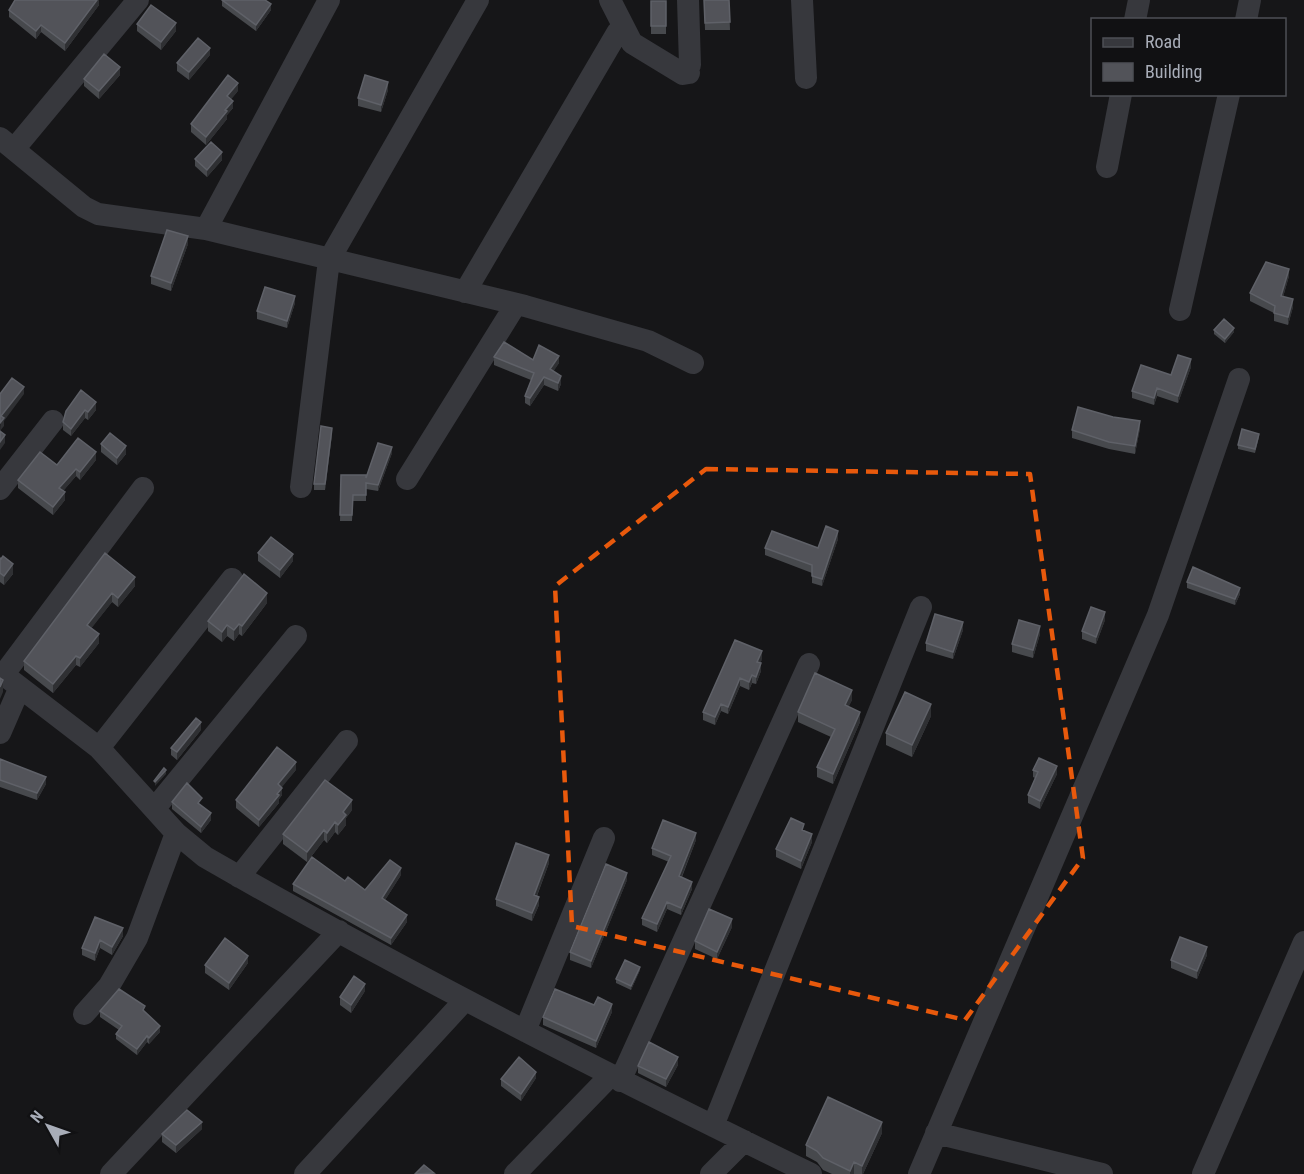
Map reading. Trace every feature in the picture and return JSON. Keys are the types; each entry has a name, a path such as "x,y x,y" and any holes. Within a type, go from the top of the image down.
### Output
{"street":[{"path":"138,0 7,143 84,207 98,214 206,229 516,304 648,341 693,363"},
{"path":"206,229 329,0"},
{"path":"301,487 329,260 478,0"},
{"path":"610,0 632,43 683,74 690,69 688,0"},
{"path":"802,0 806,78"},
{"path":"1135,18 1139,0"},
{"path":"1246,18 1250,0"},
{"path":"465,292 617,33"},
{"path":"1107,167 1121,96"},
{"path":"1180,310 1229,96"},
{"path":"406,479 516,304"},
{"path":"919,1174 1158,615 1239,380"},
{"path":"0,489 53,421"},
{"path":"0,733 8,678 143,488"},
{"path":"99,748 232,579"},
{"path":"713,1126 921,607"},
{"path":"155,808 296,636"},
{"path":"515,1174 615,1078 809,664"},
{"path":"8,678 99,748 176,833 205,857 465,1000 615,1078 812,1174"},
{"path":"239,877 347,741"},
{"path":"84,1014 109,986 137,938 176,833"},
{"path":"525,1031 604,838"},
{"path":"111,1174 339,931"},
{"path":"1203,1174 1304,942"},
{"path":"305,1174 465,1000"},
{"path":"936,1133 1102,1174"},
{"path":"711,1174 744,1141"}],"highlighted area":[{"path":"706,469 1030,474 1083,858 965,1020 572,926 555,586"}],"building":[{"path":"15,0 97,0 65,43 41,25 36,31 9,10"},
{"path":"222,0 265,0 271,4 256,25"},
{"path":"704,0 729,0 730,22 705,23"},
{"path":"651,1 666,1 666,26 651,26"},
{"path":"151,5 176,23 161,42 137,24"},
{"path":"198,38 210,48 189,72 177,63"},
{"path":"104,54 120,67 99,91 84,79"},
{"path":"228,75 238,83 227,96 233,101 206,137 191,124"},
{"path":"365,75 388,82 381,105 358,98"},
{"path":"211,142 222,152 207,170 195,159"},
{"path":"167,230 188,236 171,283 151,276"},
{"path":"1266,262 1289,269 1281,296 1293,299 1288,317 1274,313 1275,306 1250,293"},
{"path":"265,287 295,296 287,321 257,311"},
{"path":"1224,319 1234,328 1225,339 1214,330"},
{"path":"504,342 533,360 539,345 559,356 550,369 561,376 558,383 544,377 530,398 525,396 534,373 494,357"},
{"path":"1178,355 1191,359 1178,396 1157,388 1154,398 1132,391 1141,365 1171,375"},
{"path":"12,378 24,387 1,416 4,418 0,423 0,394"},
{"path":"81,390 96,402 88,412 85,410 71,429 63,422 66,411"},
{"path":"1078,407 1113,417 1140,421 1135,446 1109,442 1072,430"},
{"path":"321,426 332,428 325,484 314,484"},
{"path":"1242,429 1259,434 1255,449 1238,445"},
{"path":"0,431 5,435 0,442"},
{"path":"110,433 126,446 117,458 101,444"},
{"path":"78,438 96,452 80,472 76,469 59,488 65,492 53,507 18,480 40,452 57,465"},
{"path":"378,443 392,447 378,485 366,483 366,495 353,495 352,515 340,515 341,475 366,475 366,478"},
{"path":"826,526 838,531 822,579 812,576 812,565 765,548 772,531 818,548"},
{"path":"271,537 293,554 280,570 258,553"},
{"path":"105,553 135,577 118,598 112,593 87,625 99,634 80,658 76,656 53,684 24,661"},
{"path":"3,556 13,564 4,576 0,573 0,558"},
{"path":"1193,567 1240,588 1235,599 1187,582"},
{"path":"244,574 267,593 242,626 239,624 234,630 227,625 222,632 208,621"},
{"path":"1091,607 1105,612 1096,637 1082,631"},
{"path":"935,614 963,622 953,652 926,643"},
{"path":"1019,620 1040,626 1033,650 1012,644"},
{"path":"735,640 762,651 757,662 761,663 756,677 752,675 749,682 740,678 728,707 721,704 715,717 703,712"},
{"path":"815,673 852,690 845,705 860,712 833,774 817,767 835,729 798,712"},
{"path":"905,692 931,704 912,745 886,733"},
{"path":"196,718 201,722 177,752 171,748"},
{"path":"277,747 296,762 278,784 282,788 277,794 279,795 259,820 236,800"},
{"path":"1039,758 1057,766 1040,801 1028,795 1038,772 1033,770"},
{"path":"0,759 46,777 37,793 0,780"},
{"path":"164,768 166,770 155,782 154,781"},
{"path":"325,780 352,800 343,812 346,815 338,825 335,822 327,833 324,830 307,852 283,834"},
{"path":"187,783 202,798 198,803 211,813 201,827 172,802"},
{"path":"791,818 804,824 802,830 812,834 801,861 776,849"},
{"path":"663,820 696,833 679,876 692,882 681,908 667,902 657,924 642,918 671,856 652,848"},
{"path":"516,843 549,855 534,895 539,897 532,913 496,899"},
{"path":"312,857 345,881 348,877 365,890 390,860 401,868 382,898 407,915 391,938 293,884"},
{"path":"606,864 627,873 591,961 570,952"},
{"path":"709,909 732,919 717,952 695,941"},
{"path":"95,917 123,928 112,947 100,940 95,953 82,948"},
{"path":"1180,937 1207,947 1197,971 1171,960"},
{"path":"225,938 248,956 229,983 205,965"},
{"path":"625,960 640,967 631,986 616,979"},
{"path":"354,976 365,984 351,1005 340,997"},
{"path":"119,989 145,1006 143,1010 160,1026 149,1038 147,1036 137,1049 116,1034 122,1026 100,1011"},
{"path":"555,989 594,1005 598,997 612,1004 596,1041 543,1017"},
{"path":"649,1042 678,1057 666,1079 638,1066"},
{"path":"519,1057 536,1072 521,1094 501,1079"},
{"path":"828,1097 882,1122 862,1166 854,1162 850,1171 823,1158 817,1151 806,1145"},
{"path":"187,1110 202,1122 176,1145 162,1134"},
{"path":"424,1165 434,1173 415,1174"}]}
